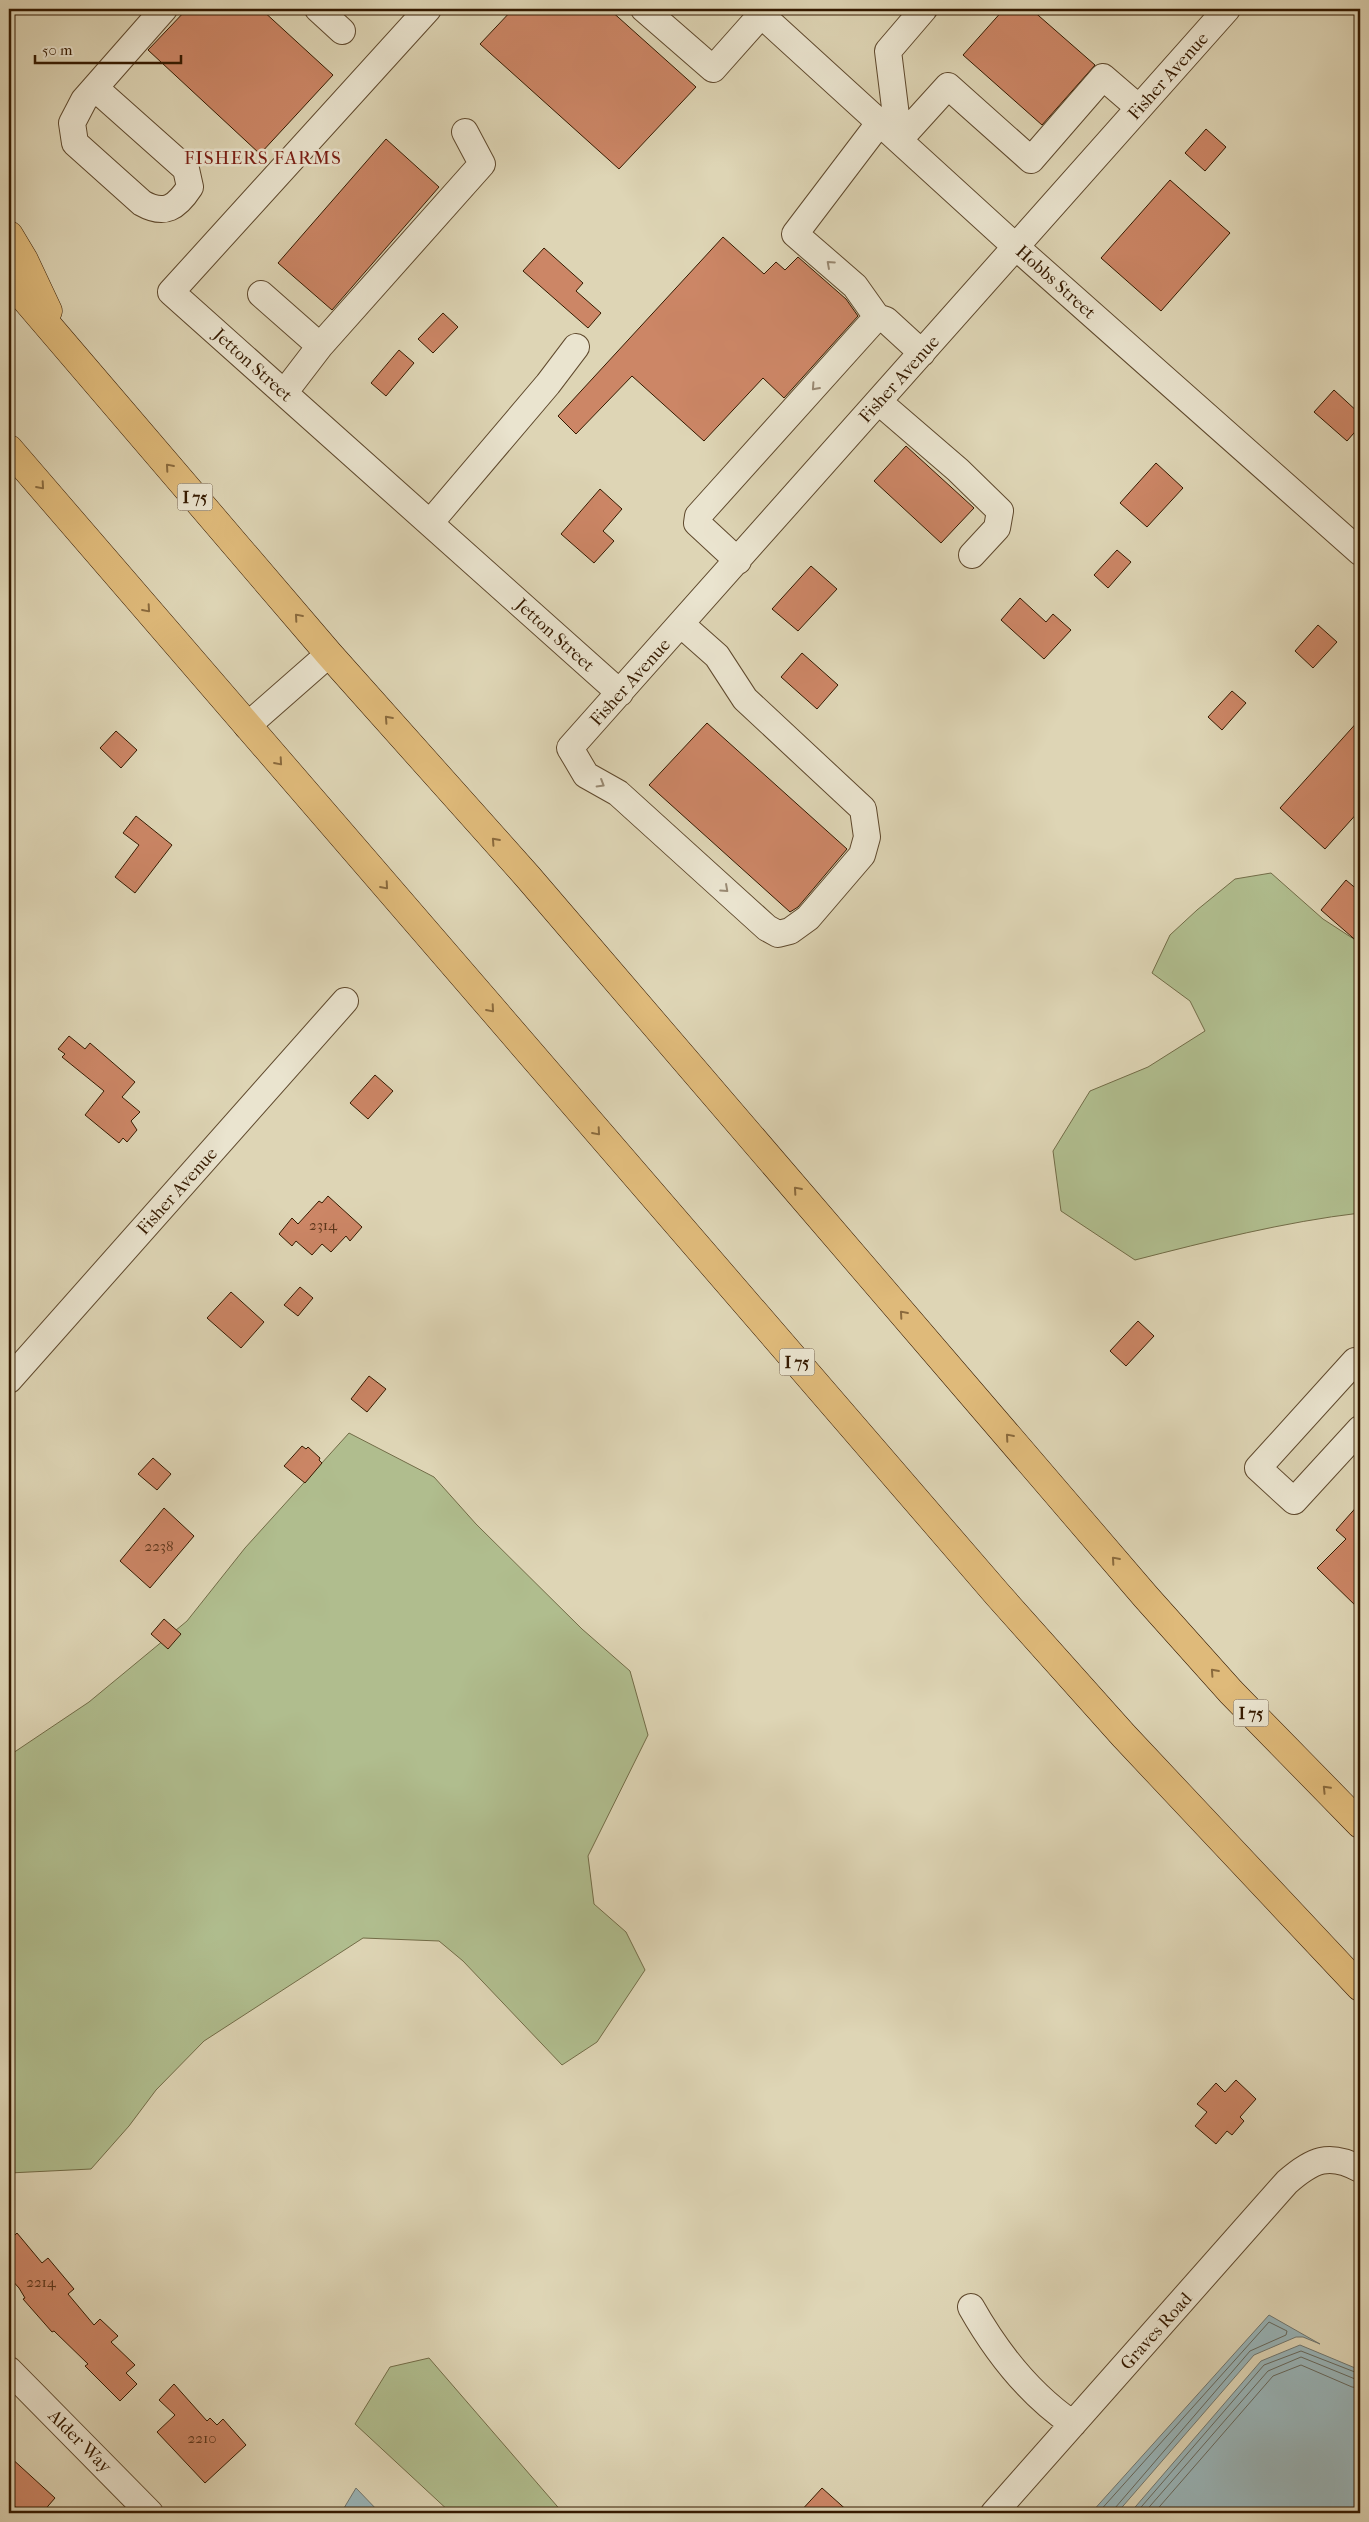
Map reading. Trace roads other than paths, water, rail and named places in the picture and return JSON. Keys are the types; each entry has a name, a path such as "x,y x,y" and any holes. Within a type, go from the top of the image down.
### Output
{"highway":[{"path":"9,235 24,260 61,340"},
{"name":"I 75","path":"9,280 330,654 528,877 1146,1597 1231,1692 1360,1824"},
{"name":"I 75","path":"9,449 998,1595 1143,1757 1360,1987"}],"street":[{"path":"95,88 186,169 190,187 181,201 167,209 154,210 142,204 75,143 72,124 84,100 164,9"},
{"path":"318,9 342,31"},
{"name":"Jetton Street","path":"428,9 171,292 620,693"},
{"path":"644,9 713,69 758,12"},
{"path":"899,140 888,51 924,9"},
{"name":"Fisher Avenue","path":"682,624 717,656 745,699 863,809 867,837 862,856 808,918 790,931 778,934 767,928 618,793 586,775 570,748 1228,9"},
{"name":"Hobbs Street","path":"758,12 1016,247 1360,552"},
{"path":"899,140 948,86 1031,160 1103,77 1139,108"},
{"path":"880,122 795,234 855,286 877,317 886,320 922,352"},
{"path":"284,393 320,346 482,164 465,132"},
{"path":"261,294 320,346"},
{"path":"738,561 697,523 698,516 877,317"},
{"path":"430,523 548,384 576,347"},
{"path":"879,402 958,470 1000,512 997,528 972,555"},
{"path":"247,726 330,654"},
{"name":"Fisher Avenue","path":"13,1368 345,1001"},
{"path":"1360,1361 1355,1361 1258,1468 1294,1501 1360,1429"},
{"name":"Graves Road","path":"994,2513 1287,2182 1305,2167 1326,2159 1346,2161 1360,2168"},
{"path":"971,2307 991,2341 1033,2393 1073,2424"},
{"name":"Alder Way","path":"9,2370 150,2513"}],"water":[{"path":"1269,2315 1320,2344 1303,2337 1296,2337 1254,2355 1117,2513 1091,2513"},
{"path":"1300,2345 1360,2370 1360,2513 1130,2513 1261,2361"},
{"path":"356,2488 380,2513 341,2513"}],"district":[{"name":"FISHERS FARMS","path":"263,157"}]}
